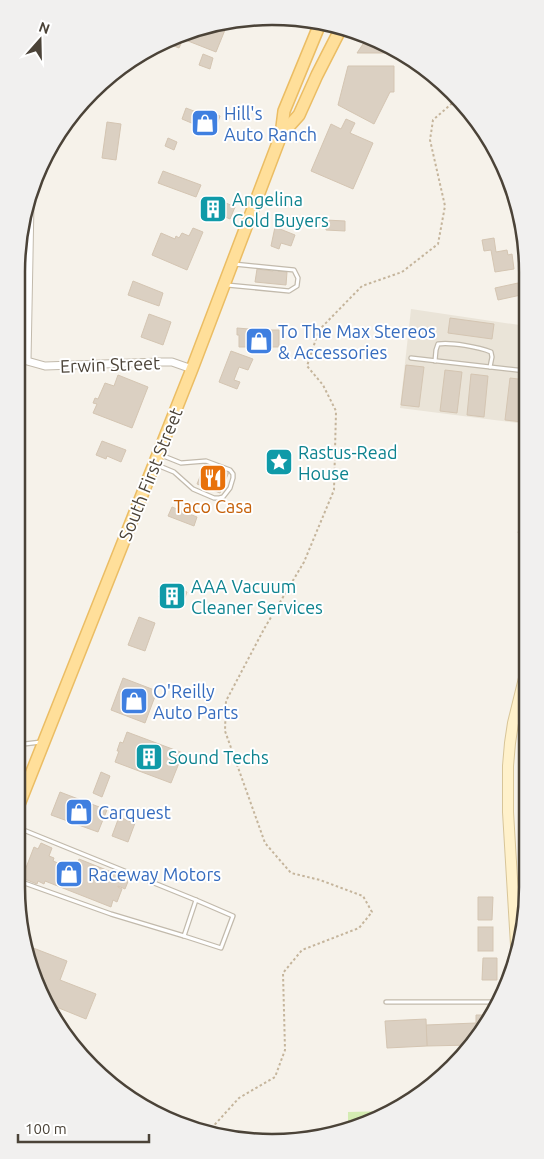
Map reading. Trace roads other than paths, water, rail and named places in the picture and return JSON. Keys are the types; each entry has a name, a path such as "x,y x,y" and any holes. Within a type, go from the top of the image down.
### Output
{"main road":[{"name":"South First Street","path":"25,790 192,369 281,135 284,111 318,30"},
{"name":"South First Street","path":"281,135 299,115 338,34"}],"street":[{"name":"Erwin Street","path":"26,254 27,361 45,366 172,362 192,369"},
{"path":"515,929 508,812 508,766 513,723 519,699"}],"lane":[{"path":"224,284 289,291 297,286 298,278 294,270 232,263"},
{"path":"434,361 438,344 445,343 484,349 490,352 492,357 490,367"},
{"path":"411,358 519,370"},
{"path":"156,459 181,463 206,461 230,470 233,478 230,488 223,497 214,498 193,489 156,459"},
{"path":"25,744 44,742"},
{"path":"25,832 233,916 221,948 111,914 25,883"},
{"path":"184,936 196,900"},
{"path":"386,1002 491,1002"}],"place":[{"name":"Hill's Auto Ranch","path":"205,123"},
{"name":"Angelina Gold Buyers","path":"213,209"},
{"name":"To The Max Stereos & Accessories","path":"259,341"},
{"name":"Rastus-Read House","path":"279,462"},
{"name":"Taco Casa","path":"213,478"},
{"name":"AAA Vacuum Cleaner Services","path":"172,596"},
{"name":"O'Reilly Auto Parts","path":"134,701"},
{"name":"Sound Techs","path":"149,757"},
{"name":"Carquest","path":"79,812"},
{"name":"Raceway Motors","path":"69,874"}]}
